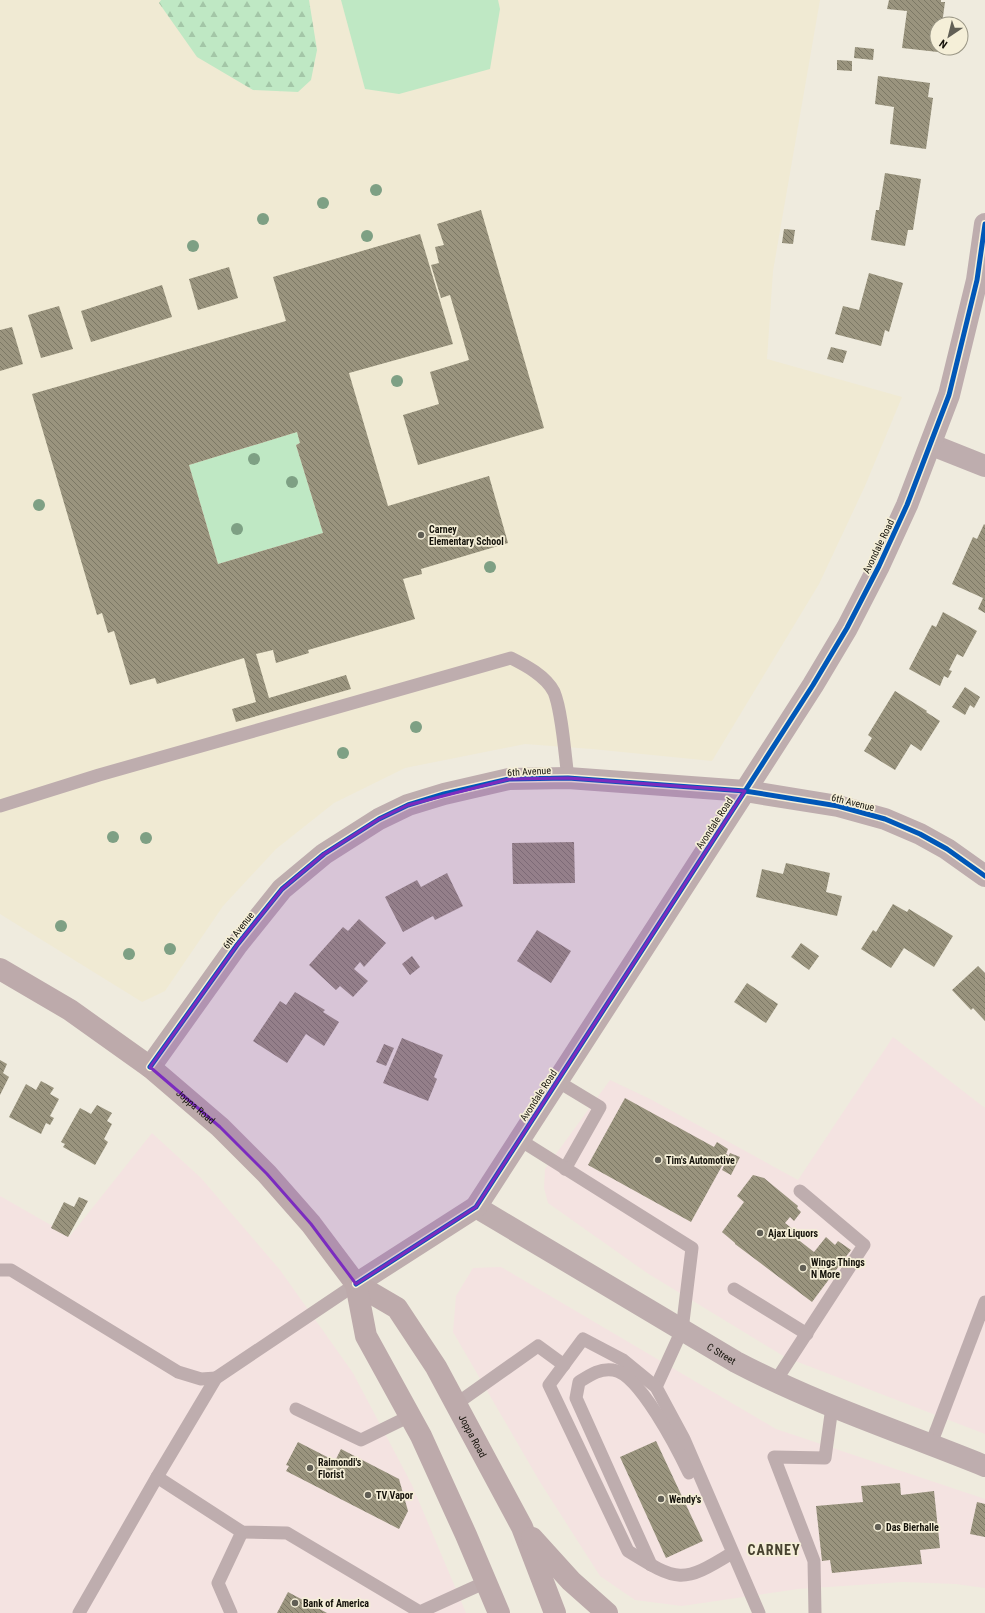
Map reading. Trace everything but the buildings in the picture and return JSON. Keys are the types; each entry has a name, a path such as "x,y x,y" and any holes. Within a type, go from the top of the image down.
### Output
{"main road":[{"name":"Joppa Road","path":"0,969 70,1010 150,1067 220,1127 267,1174 311,1224 356,1284 397,1308 436,1367 522,1527 555,1613"},
{"name":"Joppa Road","path":"356,1284 366,1336 410,1416 463,1528 499,1613"},
{"path":"522,1527 571,1581 607,1613"}],"street":[{"name":"Avondale Road","path":"356,1284 476,1207 745,791 847,628 907,505 932,445 949,395 962,346 977,280 985,224"},
{"path":"932,445 985,466"},
{"name":"6th Avenue","path":"150,1067 236,946 282,889 324,854 379,819 408,805 444,794 509,779 568,778 745,791 838,806 885,819 920,834 947,850 985,876"},
{"name":"C Street","path":"476,1207 682,1330 775,1382 832,1407 985,1466"}],"lane":[{"path":"0,806 99,774 510,658 538,675 553,691 557,704 568,778"},
{"path":"557,1081 600,1107 565,1169"},
{"path":"520,1140 692,1248 682,1330 656,1387"},
{"path":"775,1382 864,1245 800,1191"},
{"path":"0,1270 11,1270 178,1372 201,1378 216,1378"},
{"path":"79,1613 216,1378 356,1284"},
{"path":"734,1289 806,1334"},
{"path":"931,1444 985,1302"},
{"path":"730,1547 705,1570 684,1576 673,1575 651,1565 628,1551 549,1385 583,1339 623,1360 656,1387 684,1439 759,1613"},
{"path":"456,1404 538,1346 564,1365"},
{"path":"651,1565 576,1398 579,1382 597,1371 612,1370 622,1372 635,1385 667,1429 694,1483 714,1530 730,1547"},
{"path":"816,1613 814,1561 774,1457 824,1458 832,1407"},
{"path":"296,1410 361,1440 410,1416"},
{"path":"157,1477 242,1532 287,1533 420,1613 486,1582"},
{"path":"231,1613 218,1583 242,1532"}],"highlighted area":[{"path":"568,778 745,791 476,1207 356,1284 311,1224 267,1174 220,1127 150,1067 237,945 282,889 324,854 379,819 408,805 509,779"}],"shaded area":[{"name":"Carney Elementary School","path":"0,0 820,0 773,271 767,359 902,397 865,486 819,584 712,761 525,744 405,768 334,803 276,849 223,906 165,991 142,1002 0,914"},
{"path":"893,1037 985,1108 985,1434 785,1357 647,1273 548,1203 544,1188 545,1169 610,1080 652,1100 798,1180"},
{"path":"152,1133 201,1178 280,1270 353,1373 412,1485 466,1613 0,1613 0,1196 70,1236"},
{"path":"501,1267 776,1429 985,1499 985,1588 956,1584 903,1582 798,1589 682,1606 635,1600 600,1576 540,1482 453,1332 456,1296 473,1268"}],"green space":[{"path":"161,0 309,0 317,50 311,80 298,92 253,90 197,57 159,3"},
{"path":"341,0 498,0 500,9 490,69 399,94 365,89"},
{"path":"297,432 300,443 296,445 323,533 218,564 189,465"}],"cycle path":[{"path":"356,1284 476,1207 813,685 847,628 879,566 907,505 949,395 977,280 985,224"},
{"path":"150,1067 237,945 282,889 324,854 379,819 408,805 444,794 509,779 568,778 745,791 838,806 885,819 920,834 947,849 985,876"}],"place":[{"name":"Carney Elementary School","path":"421,535"},
{"name":"Tim's Automotive","path":"658,1160"},
{"name":"Ajax Liquors","path":"760,1233"},
{"name":"Wings Things N More","path":"803,1268"},
{"name":"Raimondi's Florist","path":"310,1468"},
{"name":"TV Vapor","path":"368,1495"},
{"name":"Wendy's","path":"661,1499"},
{"name":"Das Bierhalle","path":"878,1527"},
{"name":"Bank of America","path":"295,1603"}],"district":[{"name":"CARNEY","path":"774,1550"}]}
